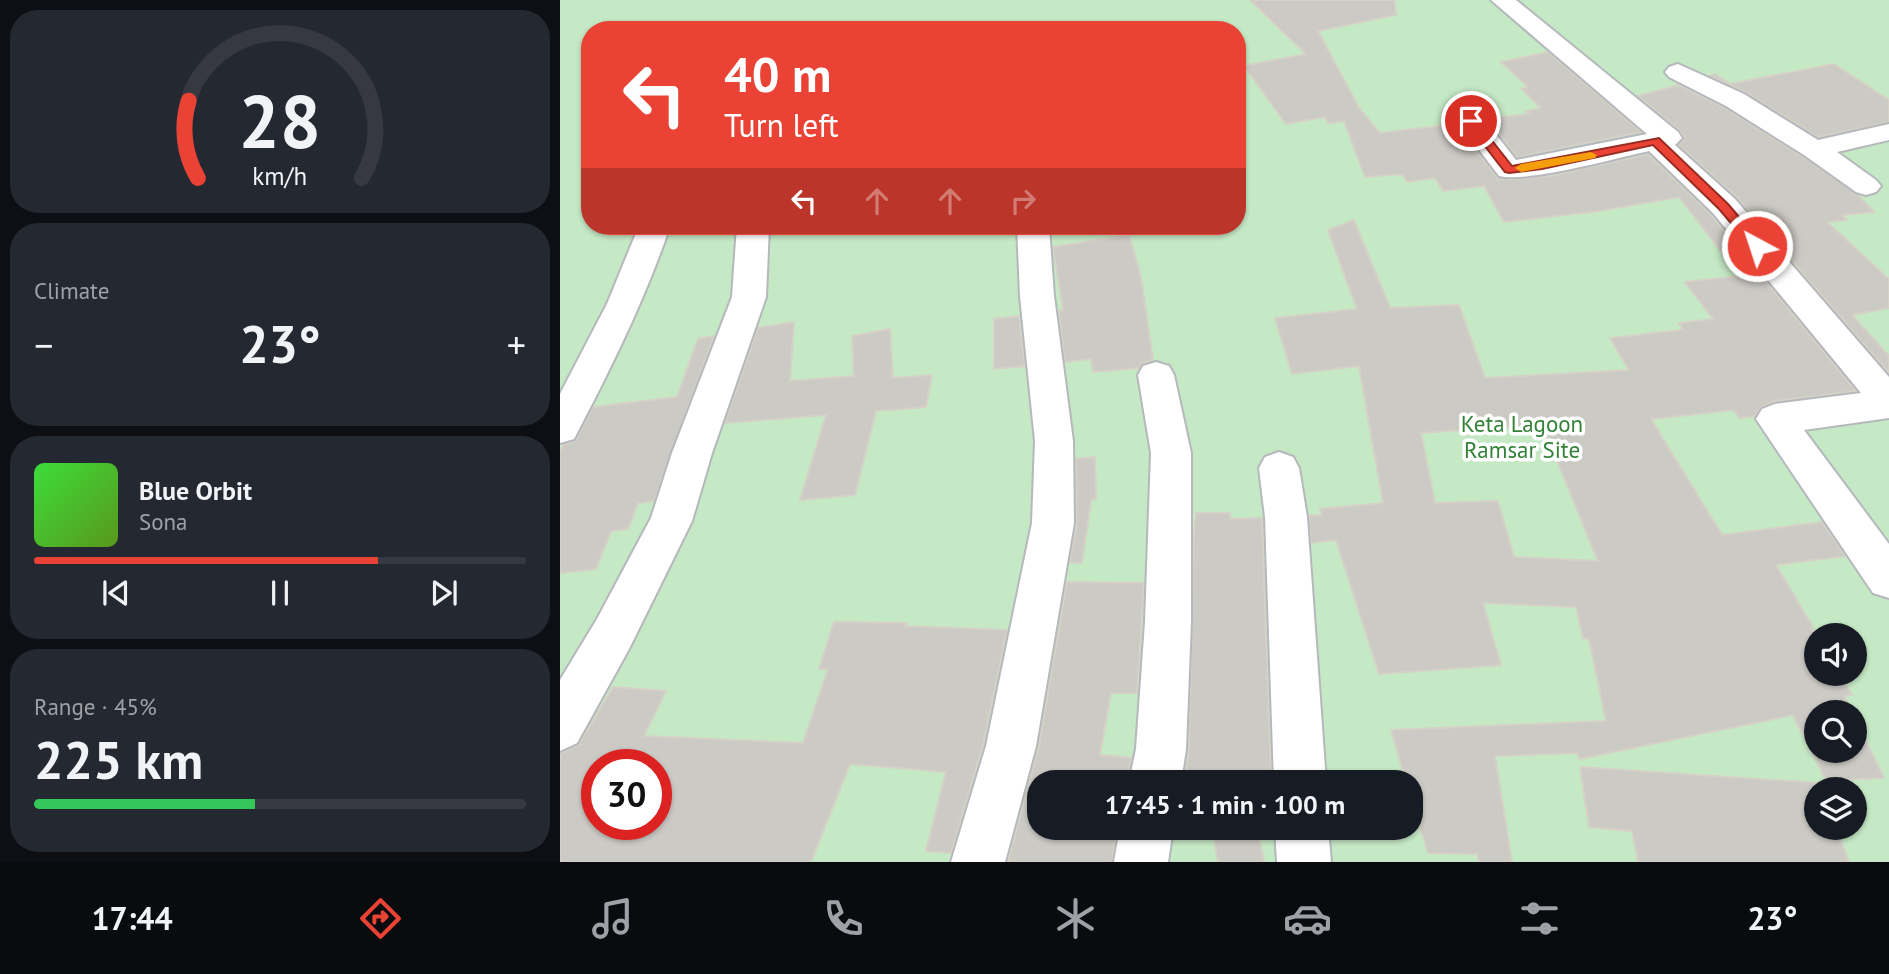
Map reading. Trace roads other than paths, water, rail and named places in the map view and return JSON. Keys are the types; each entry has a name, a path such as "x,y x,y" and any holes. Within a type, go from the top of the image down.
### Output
{"street":[{"path":"1471,121 1509,170 1555,163 1668,138 1502,0"},
{"path":"1678,72 1735,100 1814,149 1866,186"},
{"path":"1814,149 1889,132"},
{"path":"1655,141 1724,206 1889,403"},
{"path":"560,428 614,328 651,235"},
{"path":"560,726 613,634 671,521 692,453 749,298 752,235"},
{"path":"978,862 1011,746 1053,523 1054,441 1037,296 1034,235"},
{"path":"1156,374 1171,453 1172,500 1161,749 1157,770"},
{"path":"1889,403 1775,419 1889,579"},
{"path":"1279,468 1286,517 1299,770"},
{"path":"1141,862 1145,840"},
{"path":"1303,840 1304,862"}],"park label":[{"name":"Keta Lagoon Ramsar Site","path":"1522,437"}]}
